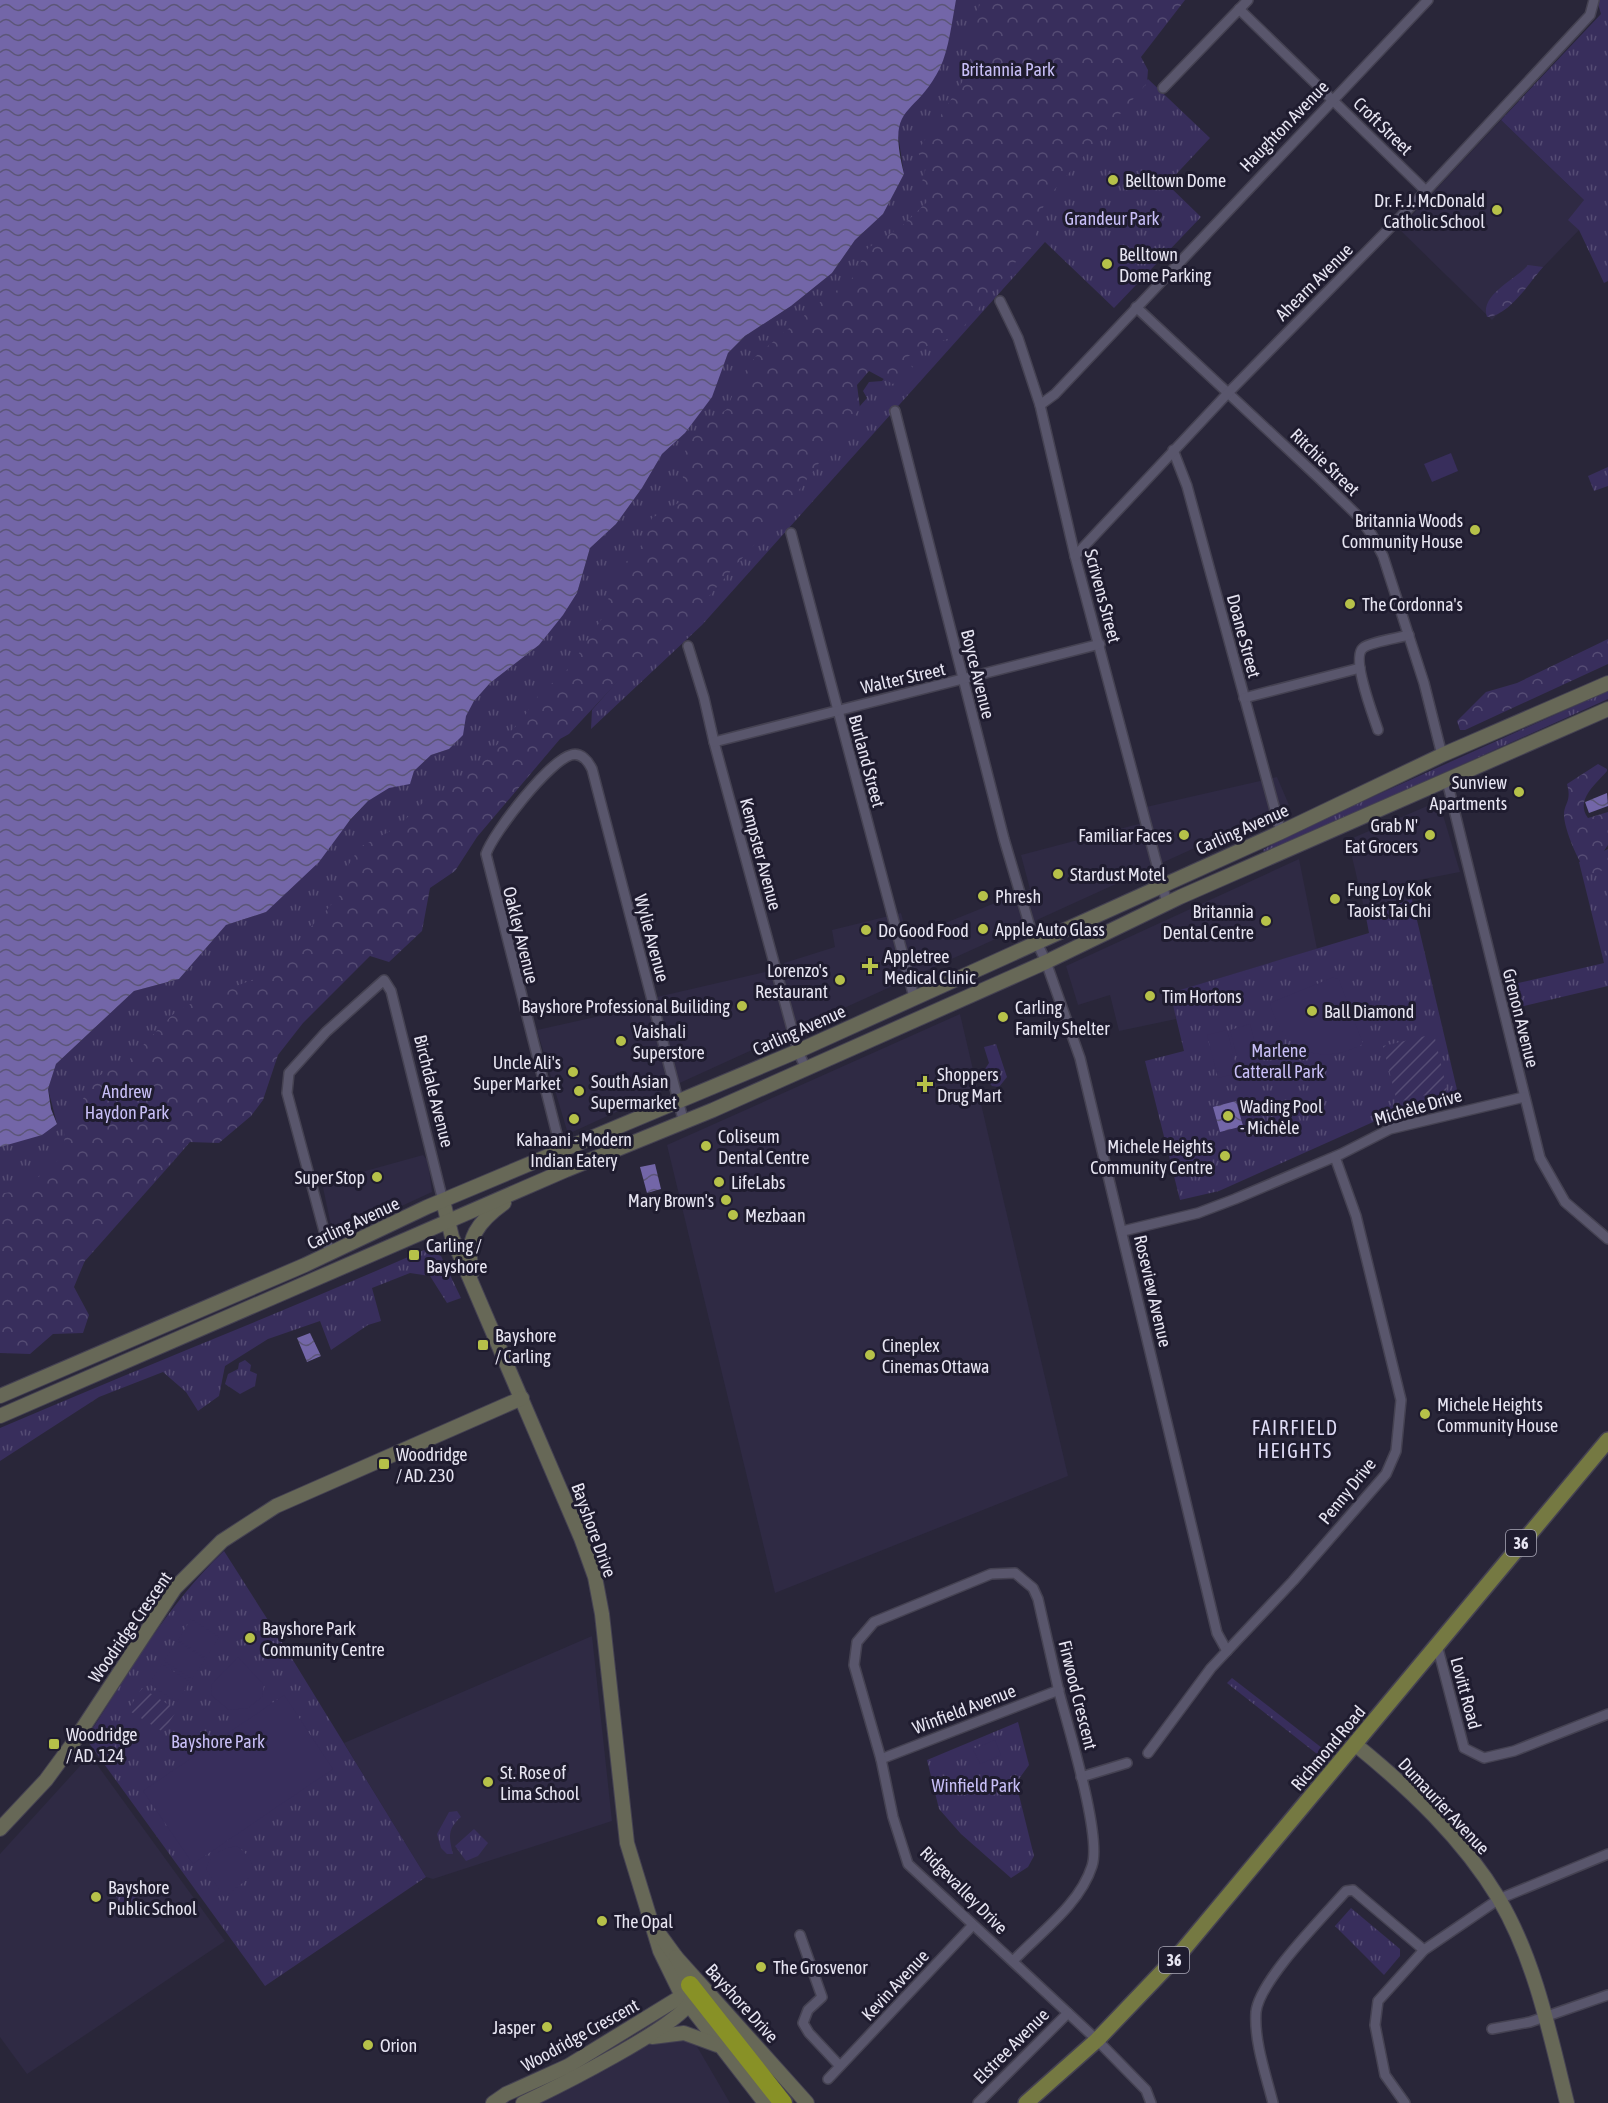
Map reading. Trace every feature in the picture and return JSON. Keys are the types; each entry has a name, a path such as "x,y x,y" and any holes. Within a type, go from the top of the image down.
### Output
{"highway":[{"path":"688,1996 710,2011 783,2103"}],"main road":[{"name":"Carling Avenue","path":"0,1396 271,1280 443,1201 798,1051 1281,832 1442,755 1608,683"},
{"name":"Carling Avenue","path":"0,1416 277,1298 566,1170 684,1123 1046,962 1167,903 1447,782 1608,709"},
{"path":"481,1306 471,1266 473,1234 489,1214 528,1187"},
{"name":"Bayshore Drive","path":"443,1201 447,1223 581,1538 595,1577 602,1614 627,1843 663,1961 721,2047 765,2103"},
{"path":"271,1280 277,1298"},
{"name":"Woodridge Crescent","path":"0,1829 46,1780 71,1746 174,1588 222,1541 276,1506 522,1398"},
{"name":"Richmond Road","path":"1026,2103 1097,2040 1183,1950 1607,1442"},
{"name":"Dumaurier Avenue","path":"1356,1745 1398,1780 1429,1811 1471,1857 1499,1899 1529,1965 1567,2103"},
{"name":"Bayshore Drive","path":"652,1925 676,1957 807,2103"},
{"path":"676,1957 688,1996"},
{"name":"Woodridge Crescent","path":"523,2103 639,2042 679,2015 688,1996"},
{"name":"Woodridge Crescent","path":"493,2103 506,2094 568,2066 688,1996"},
{"path":"639,2042 678,2033 699,2037 721,2047"},
{"name":"Richmond Road","path":"1040,2103 1066,2069"}],"street":[{"path":"1164,88 1248,0"},
{"name":"Haughton Avenue","path":"1040,405 1055,394 1428,0"},
{"name":"Ahearn Avenue","path":"1075,556 1173,450 1426,191 1590,15 1595,1"},
{"name":"Croft Street","path":"1239,9 1426,191"},
{"name":"Scrivens Street","path":"1000,300 1018,338 1040,405 1075,556 1167,903"},
{"name":"Ritchie Street","path":"1136,307 1358,516 1383,556 1424,683 1442,755"},
{"name":"Boyce Avenue","path":"895,411 1004,839 1037,942"},
{"name":"Doane Street","path":"1173,450 1187,486 1281,832"},
{"name":"Burland Street","path":"791,533 914,997"},
{"path":"1378,730 1360,668 1359,654 1364,647 1409,635"},
{"name":"Walter Street","path":"714,742 837,710 963,681 1100,644"},
{"name":"Kempster Avenue","path":"688,646 704,698 798,1051 806,1069"},
{"path":"1244,698 1360,668"},
{"name":"Oakley Avenue","path":"566,1170 559,1152 486,854 497,830 553,768 572,754 579,755 588,762"},
{"name":"Wylie Avenue","path":"588,762 684,1123"},
{"name":"Grenon Avenue","path":"1447,782 1540,1158 1566,1202 1608,1239"},
{"name":"Roseview Avenue","path":"1037,942 1080,1058 1217,1633 1227,1651"},
{"name":"Birchdale Avenue","path":"330,1253 286,1093 290,1072 326,1032 384,980 391,991 443,1201"},
{"name":"Michèle Drive","path":"1122,1231 1198,1213 1335,1157 1389,1129 1524,1097"},
{"name":"Penny Drive","path":"1148,1753 1211,1668 1293,1581 1386,1474 1396,1451 1401,1400 1356,1215 1335,1157"},
{"name":"Firwood Crescent","path":"871,1626 874,1622 991,1574 1015,1573 1033,1588 1038,1599 1082,1777 1092,1830 1093,1863 1084,1885 1069,1905 1014,1960"},
{"name":"Ridgevalley Drive","path":"871,1626 857,1642 854,1665 882,1759 893,1817 908,1864 972,1926 1014,1960 1097,2040 1146,2090 1151,2103"},
{"name":"Lovitt Road","path":"1437,1645 1464,1748 1484,1758 1514,1751 1608,1714"},
{"name":"Winfield Avenue","path":"882,1759 1059,1690"},
{"path":"1082,1777 1127,1763"},
{"path":"1403,2102 1385,2074 1375,2025 1378,2001 1424,1950 1499,1899 1608,1854"},
{"path":"1273,2103 1264,2066 1256,2009 1266,1984 1346,1891 1353,1890 1424,1950"},
{"name":"Kevin Avenue","path":"828,2079 839,2064 875,2030 972,1926"},
{"path":"800,1935 822,1997 808,2010 803,2023 809,2033 839,2064"},
{"path":"1492,2029 1545,2018 1608,1995"},
{"name":"Elstree Avenue","path":"978,2103 1068,2013"}],"shaded area":[{"name":"Dr. F. J. McDonald Catholic School","path":"1501,120 1584,200 1579,230 1492,320 1399,229"},
{"path":"1277,777 1289,805 568,1134 537,1030 658,1003 657,997 783,968 784,963 835,947 832,930 901,913 908,938 1030,889 1021,855 1150,821 1146,807"},
{"path":"1432,804 1440,805 1460,872 1408,882 1412,899 1365,912 1348,840"},
{"path":"1299,859 1317,949 1171,993 1176,1019 1119,1031 1110,995 1078,1005 1066,966"},
{"path":"960,1014 1068,1476 775,1593 667,1145"},
{"path":"423,1155 428,1161 432,1192 341,1234 332,1230 322,1183"},
{"name":"St. Rose of Lima School","path":"592,1636 612,1821 433,1879 426,1877 344,1743"},
{"name":"Bayshore Public School","path":"90,1755 225,1941 27,2074 0,2037 0,1854"},
{"path":"685,2026 730,2103 537,2103"}],"green space":[{"path":"956,0 1167,0 178,1156 77,1270 0,1313 0,1147 57,1124 48,1089 56,1064 134,991 179,979 226,925 266,912 368,801 388,788 410,783 414,771 431,755 449,749 462,735 465,716 474,701 490,683 539,645 577,593 590,548 616,524 642,488 662,454 685,433 711,397 728,353 745,336 791,306 832,273 855,240 883,214 904,174 897,128 903,113 926,90 940,67"},
{"path":"982,0 1185,0 1141,57 1148,70 1147,83 1049,196 1035,223 1037,244 1019,258 956,336 919,349 906,358 914,370 893,384 869,371 857,385 860,408 781,514 687,621 635,663 569,734 560,739 477,837 455,871 430,888 422,931 389,962 370,956 303,1023 278,1055 263,1100 251,1116 219,1143 189,1142 91,1246 74,1287 89,1315 83,1333 53,1334 30,1354 0,1353 0,1193 18,1190 27,1185 65,1153 64,1131 96,1077 127,1062 172,1015 192,1003 268,974 341,894 349,864 360,847 396,828 428,798 459,783 521,721 538,696 570,667 605,614 614,574 619,566 637,555 652,518 680,502 685,492 681,464 691,434 727,409 738,381 756,356 830,294 849,284 868,248 903,225 927,202 922,182 927,164 917,152 968,73 977,11"},
{"path":"1597,0 1608,0 1608,281 1604,283 1579,230 1568,220 1584,200 1501,120 1601,14"},
{"name":"Grandeur Park","path":"1148,79 1210,138 1167,184 1201,217 1114,308 1045,242 702,625 591,729 592,710 867,398 863,391 869,382 882,381"},
{"path":"1528,265 1543,267 1511,305 1487,317 1486,309 1493,295"},
{"path":"1451,453 1458,471 1432,482 1424,464"},
{"path":"1608,467 1608,486 1594,491 1588,476"},
{"path":"1608,639 1608,664 1465,730 1460,730 1457,721 1486,692 1517,683"},
{"path":"1608,691 1608,699 1265,853 1263,850 1290,834"},
{"path":"1598,764 1607,771 1592,787 1584,805 1588,818 1608,812 1608,845 1604,851 1608,859 1608,869 1590,874 1573,848 1564,811 1569,795 1567,784"},
{"path":"1608,849 1608,986 1520,1007 1514,984 1604,963 1579,862"},
{"name":"Marlene Catterall Park","path":"1412,899 1459,1098 1391,1114 1219,1191 1180,1200 1145,1061 1184,1051 1170,993 1369,933 1365,912"},
{"name":"Ball Diamond","path":"1334,977 1339,980 1363,1044 1332,1054 1317,1054 1304,1050 1283,1033 1270,1003"},
{"path":"1250,1024 1261,1067 1241,1072 1230,1030"},
{"path":"1227,1030 1238,1073 1218,1078 1207,1035"},
{"path":"1434,1034 1447,1090 1397,1102 1383,1046"},
{"path":"996,1044 1007,1077 999,1087 992,1086 984,1077 983,1072 989,1063 984,1047"},
{"path":"424,1250 441,1256 461,1298 447,1303 430,1276 410,1273 372,1288 381,1321 368,1325 331,1350 320,1321 268,1339 225,1366 219,1396 198,1411 186,1392 163,1372 99,1397 0,1461 0,1428"},
{"path":"245,1360 251,1365 250,1371 257,1374 255,1386 240,1394 225,1384 228,1374 238,1369 239,1363"},
{"name":"Bayshore Park","path":"224,1551 426,1877 265,1986 86,1739 166,1617 203,1572"},
{"path":"191,1619 219,1637 206,1658 178,1640"},
{"path":"177,1641 205,1659 192,1679 164,1661"},
{"path":"238,1657 264,1685 262,1697 248,1708 229,1710 211,1695 212,1684"},
{"path":"162,1664 190,1682 177,1702 149,1684"},
{"path":"1232,1678 1322,1748 1317,1754 1227,1683"},
{"path":"142,1688 177,1710 163,1732 128,1710"},
{"path":"284,1695 333,1769 193,1864 143,1791"},
{"name":"Winfield Park","path":"1018,1722 1029,1765 1016,1783 1034,1856 1028,1867 1011,1878 961,1834 939,1809 927,1760"},
{"path":"995,1740 1001,1755 980,1764 973,1749"},
{"path":"457,1811 461,1817 453,1825 450,1834 453,1854 447,1854 441,1848 437,1834 449,1812"},
{"path":"474,1829 488,1843 478,1856 466,1861 455,1846"},
{"path":"237,1846 249,1858 253,1875 224,1897 206,1869 217,1853"},
{"path":"124,1882 138,1901 126,1910 112,1891"},
{"path":"1351,1908 1400,1949 1400,1956 1384,1975 1335,1926"}],"water":[{"path":"0,0 956,0 948,44 940,68 901,122 898,134 904,174 883,214 855,240 832,273 791,306 745,336 728,353 712,397 685,433 662,454 642,488 616,524 590,548 577,593 539,645 490,683 474,701 466,716 463,735 449,749 431,755 414,771 410,784 389,788 368,801 350,820 319,862 266,912 226,925 179,979 134,991 56,1064 48,1089 51,1109 57,1124 42,1135 0,1147"},
{"path":"1607,793 1608,806 1589,813 1585,802"},
{"name":"Wading Pool - Michèle","path":"1236,1101 1243,1126 1220,1132 1213,1107"},
{"path":"655,1164 661,1189 647,1193 640,1167"},
{"path":"310,1333 321,1356 307,1362 297,1338"}],"place":[{"name":"Belltown Dome","path":"1113,180"},
{"name":"Dr. F. J. McDonald Catholic School","path":"1497,210"},
{"name":"Belltown Dome Parking","path":"1107,264"},
{"name":"Britannia Woods Community House","path":"1475,530"},
{"name":"The Cordonna's","path":"1350,604"},
{"name":"Sunview Apartments","path":"1519,792"},
{"name":"Familiar Faces","path":"1184,835"},
{"name":"Grab N' Eat Grocers","path":"1430,835"},
{"name":"Stardust Motel","path":"1058,874"},
{"name":"Phresh","path":"983,896"},
{"name":"Fung Loy Kok Taoist Tai Chi","path":"1335,899"},
{"name":"Britannia Dental Centre","path":"1266,921"},
{"name":"Apple Auto Glass","path":"983,929"},
{"name":"Do Good Food","path":"866,930"},
{"name":"Appletree Medical Clinic","path":"870,966"},
{"name":"Lorenzo's Restaurant","path":"840,980"},
{"name":"Tim Hortons","path":"1150,996"},
{"name":"Bayshore Professional Builiding","path":"742,1006"},
{"name":"Ball Diamond","path":"1312,1011"},
{"name":"Carling Family Shelter","path":"1003,1017"},
{"name":"Vaishali Superstore","path":"621,1041"},
{"name":"Uncle Ali's Super Market","path":"573,1072"},
{"name":"Shoppers Drug Mart","path":"925,1084"},
{"name":"South Asian Supermarket","path":"579,1091"},
{"name":"Wading Pool - Michèle","path":"1228,1116"},
{"name":"Kahaani - Modern Indian Eatery","path":"574,1119"},
{"name":"Coliseum Dental Centre","path":"706,1146"},
{"name":"Michele Heights Community Centre","path":"1225,1156"},
{"name":"Super Stop","path":"377,1177"},
{"name":"LifeLabs","path":"719,1182"},
{"name":"Mary Brown's","path":"726,1200"},
{"name":"Mezbaan","path":"733,1215"},
{"name":"Carling / Bayshore","path":"414,1255"},
{"name":"Bayshore / Carling","path":"483,1345"},
{"name":"Cineplex Cinemas Ottawa","path":"870,1355"},
{"name":"Michele Heights Community House","path":"1425,1414"},
{"name":"Woodridge / AD. 230","path":"384,1464"},
{"name":"Bayshore Park Community Centre","path":"250,1638"},
{"name":"Woodridge / AD. 124","path":"54,1744"},
{"name":"St. Rose of Lima School","path":"488,1782"},
{"name":"Bayshore Public School","path":"96,1897"},
{"name":"The Opal","path":"602,1921"},
{"name":"The Grosvenor","path":"761,1967"},
{"name":"Jasper","path":"547,2027"},
{"name":"Orion","path":"368,2045"}],"district":[{"name":"FAIRFIELD HEIGHTS","path":"1295,1438"}],"park label":[{"name":"Britannia Park","path":"1008,69"},
{"name":"Andrew Haydon Park","path":"127,1101"}]}
